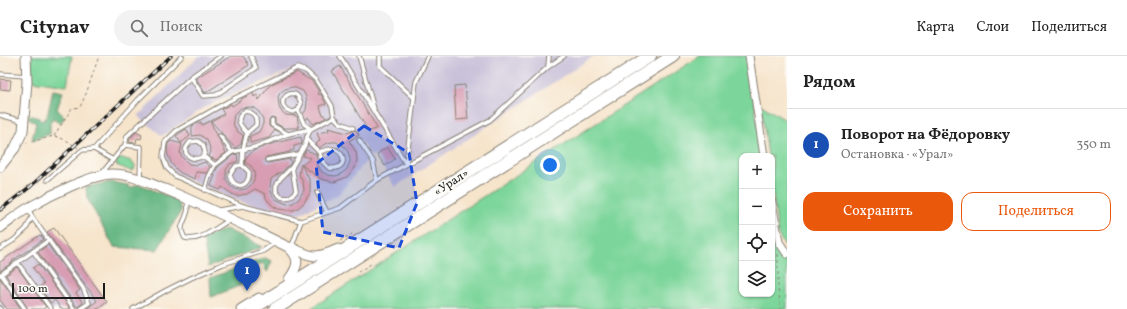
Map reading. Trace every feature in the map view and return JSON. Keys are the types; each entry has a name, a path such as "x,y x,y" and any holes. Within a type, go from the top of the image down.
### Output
{"main road":[{"name":"«Урал»","path":"252,309 649,56"},
{"name":"«Урал»","path":"275,309 673,56"}],"street":[{"path":"0,167 15,148 23,131 26,56"},
{"path":"749,56 764,153"},
{"path":"0,228 29,207 82,182 100,176 114,174 140,179 186,198 304,254 319,256 436,187 464,174"},
{"path":"775,219 779,242 787,254"},
{"path":"277,241 292,250 297,258 296,269 289,279"},
{"path":"241,309 289,279 338,245"},
{"path":"284,309 344,271 359,256"}],"lane":[{"path":"94,149 138,100 182,56"},
{"path":"100,176 125,145 127,136 191,77 221,56"},
{"path":"191,77 203,96 216,95 256,68 251,56"},
{"path":"340,56 406,164"},
{"path":"359,56 375,113"},
{"path":"380,56 380,66 414,98"},
{"path":"406,164 416,82 428,56"},
{"path":"548,67 549,56"},
{"path":"353,128 340,123 334,117 332,106 316,80 306,71 297,68 229,101 176,131 166,142 163,158 167,168 175,176 205,190 243,206 301,221 340,208 377,180 490,120 548,67 564,56"},
{"path":"0,74 26,76"},
{"path":"298,110 293,112 285,108 283,105 283,100 285,97 290,94 297,96 301,104 298,110 304,124 311,129"},
{"path":"242,165 243,149 247,133 256,126 254,115 245,111 240,114 238,120 247,133"},
{"path":"0,115 23,121"},
{"path":"205,190 209,176 215,165 232,152 255,147 288,134 311,129 334,117"},
{"path":"272,120 272,125 288,134"},
{"path":"292,167 296,191 293,196 287,199 281,197 276,192 276,186 280,179 292,167 305,145 311,129"},
{"path":"220,136 232,152"},
{"path":"307,137 310,143 319,152 323,162 329,168 335,169 341,166 343,161 339,151 332,148 319,152"},
{"path":"359,140 373,161 377,180"},
{"path":"198,141 203,145 205,152 203,156 195,160 189,157 186,153 186,148 190,142 198,141"},
{"path":"125,145 141,148 140,179"},
{"path":"47,180 82,150 94,149 113,160"},
{"path":"267,160 299,154"},
{"path":"203,156 215,165"},
{"path":"242,165 250,172 250,177 248,182 238,186 230,179 230,174 236,166 242,165"},
{"path":"317,192 327,212"},
{"path":"186,198 188,210 181,231 185,238 190,239 202,236 231,219"},
{"path":"214,211 243,206"},
{"path":"29,207 32,217 43,230 48,240 83,288 89,303 80,309"},
{"path":"0,249 14,240 26,229 32,217"},
{"path":"291,247 301,221"},
{"path":"25,309 0,274 48,240"},
{"path":"133,309 191,278 223,264 263,251 277,241"},
{"path":"33,251 74,309"},
{"path":"17,262 51,309"}],"path":[{"path":"54,136 72,108 80,107 99,56"},
{"path":"15,148 26,143 54,136 66,140 82,150"},
{"path":"338,245 352,234"},
{"path":"779,242 778,288 781,309"},
{"path":"358,272 371,264"}],"highlighted area":[{"path":"364,126 409,153 417,203 399,248 323,232 316,164"}],"shaded area":[{"path":"199,56 594,56 395,187 375,154 372,157 356,135 366,161 338,195 300,214 286,216 236,200 178,176 170,167 165,156 167,139 184,126 300,66 208,105 162,136 138,116"},
{"path":"54,228 107,302 98,309 0,309 0,262 40,235 43,231 48,232"}],"green space":[{"path":"31,56 72,56 67,86 32,81"},
{"path":"700,56 748,56 762,153 739,153 739,297 775,297 775,248 787,260 787,309 310,309"},
{"path":"53,90 63,92 57,109 65,117 60,123 53,118 50,123 50,134 32,140 36,123 28,118 29,115 39,118 42,121 47,117"},
{"path":"761,105 787,121 787,249 778,235 775,210 775,153 768,153"},
{"path":"122,158 131,161 135,166 134,170 131,171 116,165 116,161"},
{"path":"111,182 128,185 130,188 139,184 178,201 181,211 157,250 114,247 87,198 86,187"},
{"path":"226,229 262,247 208,267 203,238"},
{"path":"265,258 272,261 267,272 263,263 246,270 244,284 211,297 210,278"}],"building":[{"path":"231,56 243,56 249,65 205,93 196,78"},
{"path":"340,66 377,128 369,132 332,71"},
{"path":"297,72 312,81 318,90 319,95 321,94 326,104 320,106 322,113 326,118 313,124 308,117 306,120 303,114 306,110 306,97 303,91 293,87 285,89 280,93 278,97 279,107 286,115 297,116 299,128 284,128 275,123 275,118 271,117 269,120 269,126 275,130 269,138 250,143 250,136 259,132 263,124 263,119 259,112 254,108 241,108 234,115 233,120 234,126 238,132 243,135 241,144 235,148 211,121 224,114 221,109 231,104 232,106 241,99 253,93 254,97 257,95 259,100 270,85"},
{"path":"0,79 11,80 10,90 0,89"},
{"path":"465,85 468,119 456,120 454,86"},
{"path":"210,121 226,153 216,160 209,157 211,151 207,140 200,135 192,136 192,126 201,122 202,125"},
{"path":"328,128 347,133 356,130 359,135 349,141 356,152 357,160 355,168 347,177 334,182 321,179 302,165 311,158 303,156 306,150 316,154 318,166 322,172 328,175 340,175 347,169 350,158 344,146 336,142 331,142 320,148 316,144 320,140 317,133 329,131"},
{"path":"186,129 190,136 181,143 176,136"},
{"path":"136,132 142,135 141,139 137,138 136,143 129,142 130,138"},
{"path":"301,137 302,144 294,146 294,150 266,157 264,160 267,163 290,159 291,163 283,171 271,179 270,187 272,195 277,200 287,204 293,203 299,199 304,190 303,182 299,175 301,164 310,181 310,193 303,204 298,208 294,210 278,209 269,202 265,194 255,189 247,194 237,196 222,187 220,190 211,186 215,175 213,175 218,167 233,155 237,154 238,161 230,164 226,170 226,179 230,186 235,189 246,189 254,180 255,172 251,166 245,162 247,156 255,150 271,144"},
{"path":"171,141 182,144 180,153 189,164 197,165 205,162 210,167 207,173 196,172 195,179 177,170 171,163 167,152 168,144"},
{"path":"387,147 395,159 385,166 377,154"},
{"path":"54,228 107,302 98,309 86,309 97,301 47,232"},
{"path":"40,235 44,239 0,271 0,262"},
{"path":"48,245 80,290 76,293 83,303 77,307 38,252"},
{"path":"38,264 70,308 69,309 61,309 55,300 51,303 39,287 44,284 33,268"},
{"path":"17,267 46,307 43,309 28,309 6,275"},
{"path":"0,278 21,309 7,309 0,300"}],"railway":[{"path":"0,210 31,186 171,56"}],"place":[{"name":"Поворот на Фёдоровку","path":"247,291"}]}
